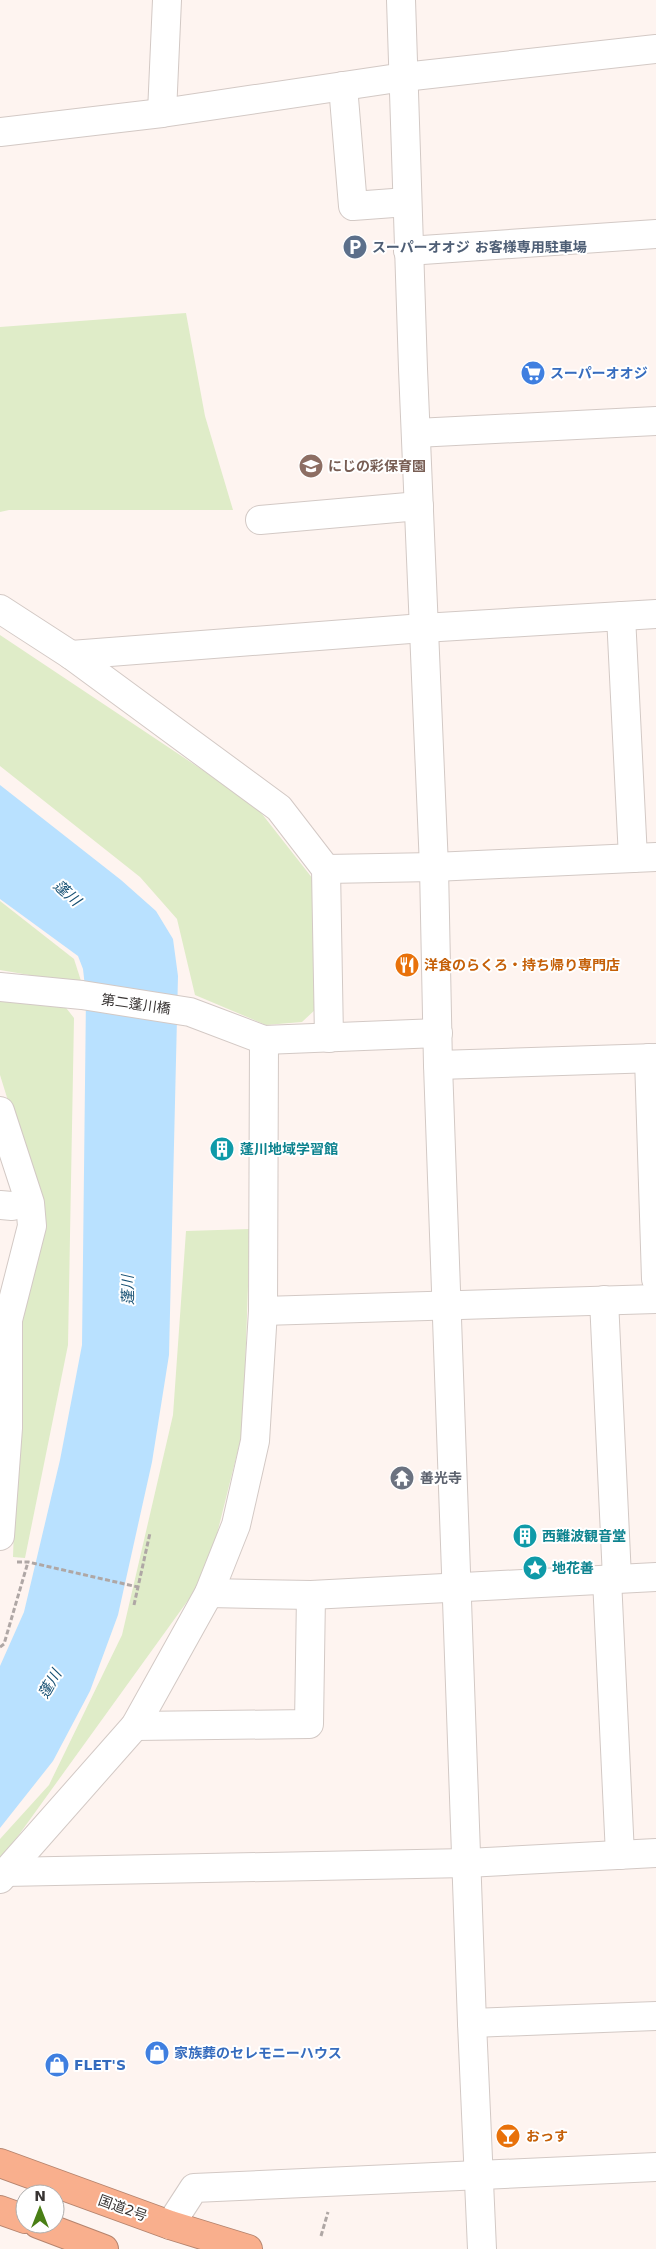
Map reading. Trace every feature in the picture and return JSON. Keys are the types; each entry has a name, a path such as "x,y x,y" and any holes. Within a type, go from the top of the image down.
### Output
{"highway":[{"name":"国道2号","path":"0,2163 170,2225 248,2249"},
{"path":"0,2210 15,2215"},
{"path":"64,2234 104,2249"}],"street":[{"path":"162,113 167,0"},
{"path":"401,0 408,251 434,866 438,1065 472,2023 482,2249"},
{"path":"0,132 162,113 404,77 656,49"},
{"path":"344,86 353,206 407,202"},
{"path":"408,251 656,234"},
{"path":"416,433 656,421"},
{"path":"260,520 418,506"},
{"path":"0,609 71,655 279,808 326,869 329,1038"},
{"path":"71,655 423,628 656,614"},
{"path":"326,869 645,858 621,616"},
{"name":"第二蓬川橋","path":"0,987 82,996 190,1012 264,1040"},
{"path":"2,1876 135,1726 209,1592 236,1525 255,1441 263,1311 264,1040 438,1034"},
{"path":"438,1065 653,1058 656,1279"},
{"path":"0,1111 30,1203 32,1226 8,1320 8,1428 0,1536"},
{"path":"263,1311 656,1299"},
{"path":"604,1300 620,1855"},
{"path":"209,1592 311,1595 656,1577"},
{"path":"135,1726 309,1724 311,1595"},
{"path":"2,1876 467,1863 656,1853"},
{"path":"472,2023 656,2016"},
{"path":"170,2225 194,2188 656,2167"}],"path":[{"path":"134,1605 150,1533"},
{"path":"11,1563 28,1562 138,1587"},
{"path":"0,1647 4,1644 28,1562"}],"green space":[{"path":"186,313 205,416 233,510 9,510 0,512 0,327"},
{"path":"0,635 255,805 313,879 317,1008 302,1022 266,1025 195,995 177,919 140,877 0,766"},
{"path":"0,901 74,959 82,984 0,970"},
{"path":"0,995 63,1004 74,1018 68,1345 25,1558 13,1557 21,1321 43,1213 0,1075"},
{"path":"250,1229 243,1430 207,1574 0,1861 0,1839 49,1785 122,1635 173,1415 186,1231"}],"water":[{"name":"蓬川","path":"0,785 121,880 156,911 173,939 178,976 169,1355 152,1462 118,1615 90,1691 53,1761 0,1828 0,1666 24,1612 60,1460 82,1345 86,996 83,969 78,956 0,899"}],"place":[{"name":"スーパーオオジ お客様専用駐車場","path":"355,247"},
{"name":"スーパーオオジ","path":"533,373"},
{"name":"にじの彩保育園","path":"311,466"},
{"name":"洋食のらくろ・持ち帰り専門店","path":"407,965"},
{"name":"蓬川地域学習館","path":"222,1149"},
{"name":"善光寺","path":"402,1478"},
{"name":"西難波観音堂","path":"525,1536"},
{"name":"地花善","path":"535,1568"},
{"name":"家族葬のセレモニーハウス","path":"157,2053"},
{"name":"FLET'S","path":"57,2065"},
{"name":"おっす","path":"508,2136"}]}
